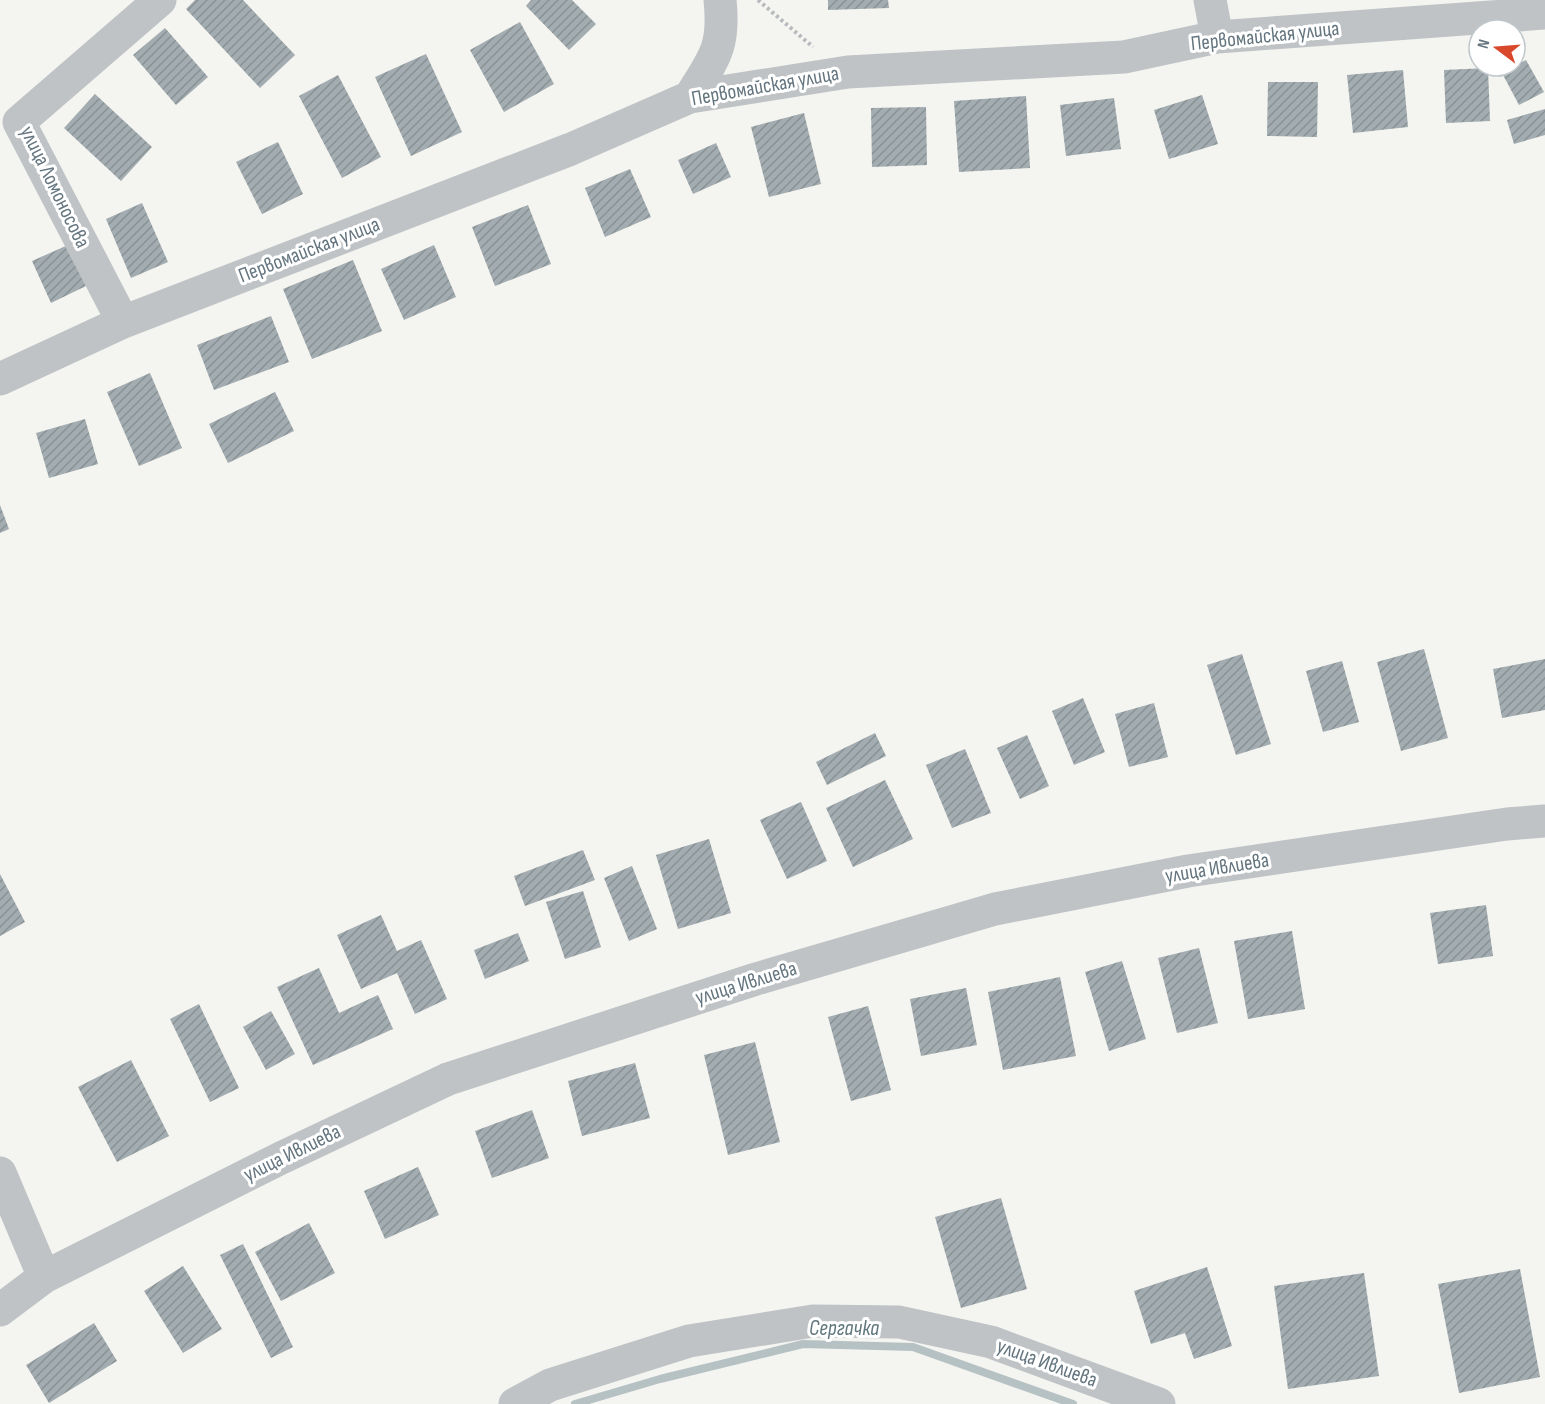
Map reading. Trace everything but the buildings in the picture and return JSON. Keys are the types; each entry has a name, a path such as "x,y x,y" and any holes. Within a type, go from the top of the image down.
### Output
{"street":[{"name":"улица Ломоносова","path":"123,321 19,122 160,0"},
{"path":"690,97 717,54 722,25 720,0"},
{"path":"1210,0 1217,37"},
{"name":"Первомайская улица","path":"0,379 123,321 571,149 690,97 848,72 1124,57 1217,37 1486,8 1545,13"},
{"name":"улица Ивлиева","path":"0,1310 44,1277 280,1158 448,1079 756,979 995,909 1188,871 1507,824 1545,821"},
{"path":"0,1173 44,1277"},
{"name":"улица Ивлиева","path":"514,1404 550,1385 689,1341 813,1321 899,1322 991,1342 1159,1404"}],"path":[{"path":"758,0 802,40 848,72"}],"waterway":[{"name":"Сергачка","path":"575,1404 660,1379 803,1344 913,1347 1073,1404"}]}
